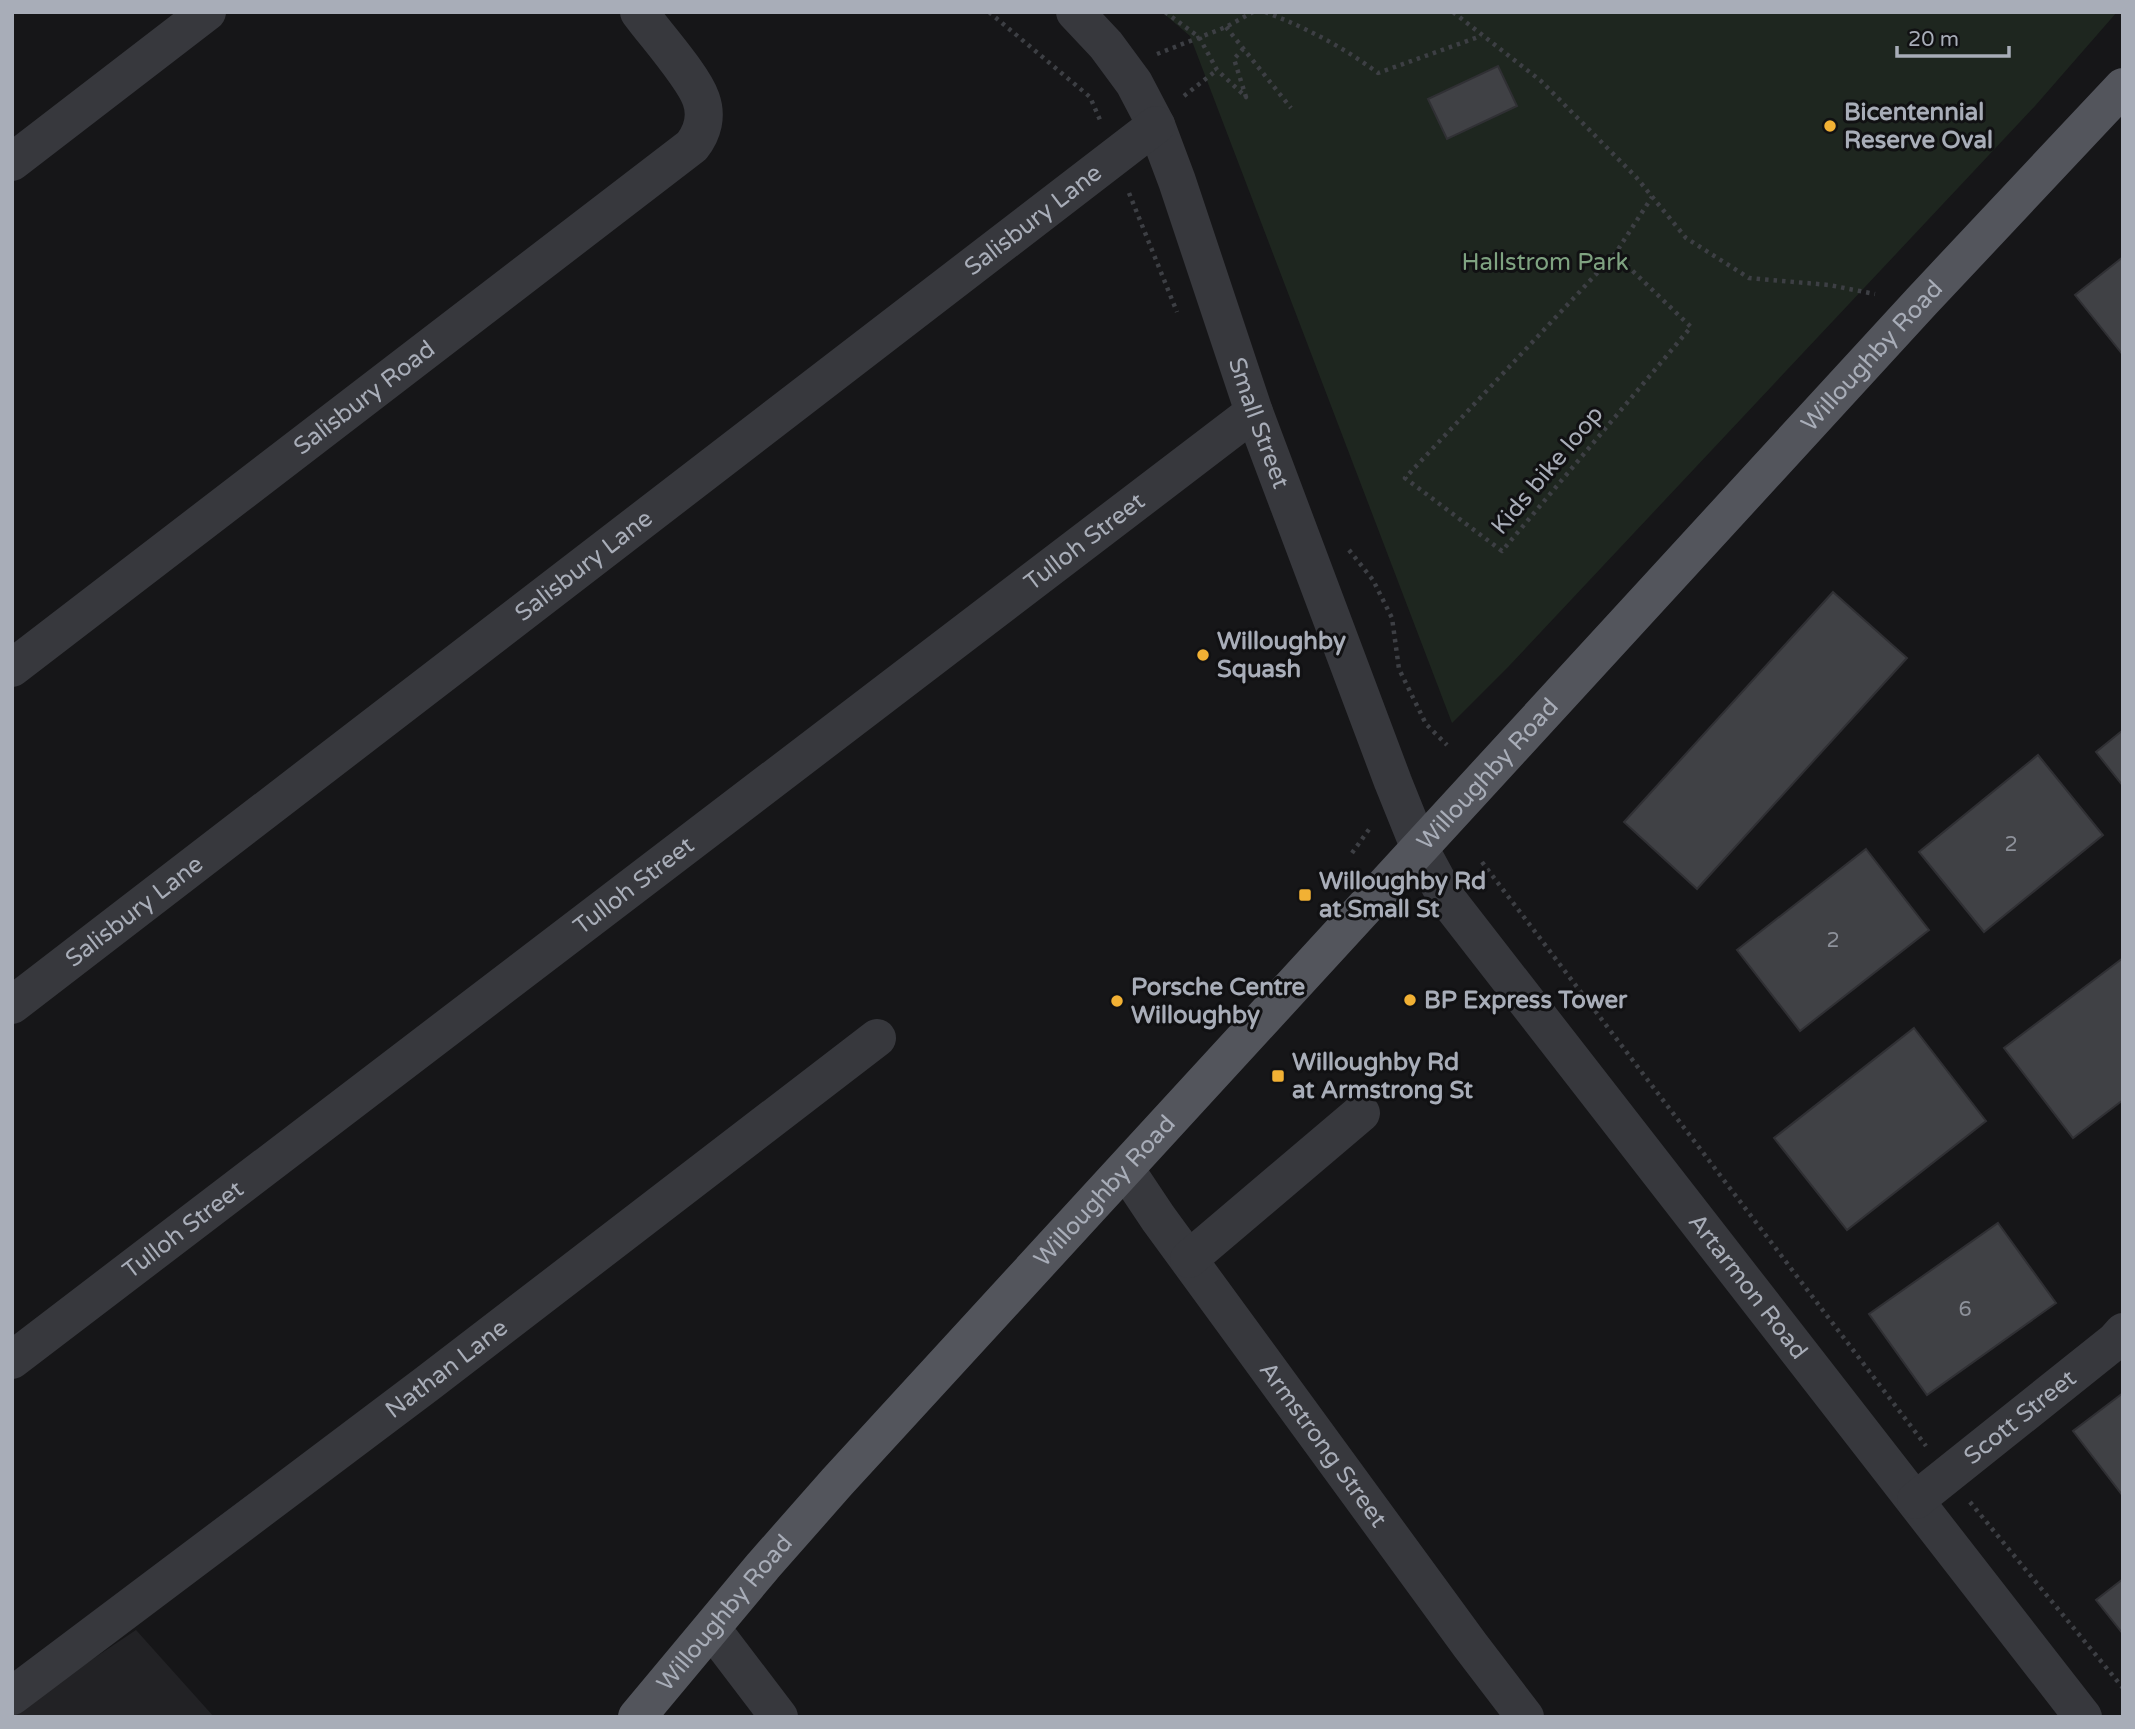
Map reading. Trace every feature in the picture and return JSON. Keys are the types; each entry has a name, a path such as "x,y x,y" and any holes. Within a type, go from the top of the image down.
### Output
{"main road":[{"name":"Willoughby Road","path":"637,1717 837,1482 1921,302 2123,87"}],"street":[{"path":"12,162 206,12"},
{"name":"Salisbury Road","path":"12,668 692,146 701,135 704,118 701,99 639,12"},
{"name":"Small Street","path":"1075,12 1134,83 1156,125 1254,412 1420,849"},
{"name":"Salisbury Lane","path":"12,1004 1156,125"},
{"name":"Tulloh Street","path":"12,1360 1254,412"},
{"name":"Artarmon Road","path":"1420,849 1447,899 2083,1717"},
{"name":"Nathan Lane","path":"12,1696 439,1374 877,1038"},
{"path":"1189,1259 1362,1113"},
{"name":"Armstrong Street","path":"1126,1170 1525,1717"},
{"name":"Scott Street","path":"1916,1500 2123,1332"},
{"path":"712,1629 779,1717"}],"path":[{"path":"1165,12 1199,37 1217,70 1246,97 1234,59 1243,49"},
{"path":"1123,68 1226,27 1253,12"},
{"path":"1265,12 1297,24 1346,49 1378,73 1482,36"},
{"path":"1453,12 1541,81 1636,177 1686,238 1749,278 1829,285 1921,302"},
{"path":"1226,27 1291,108"},
{"path":"1182,98 1217,70"},
{"name":"Kids bike loop","path":"1615,254 1691,327 1502,551 1405,478 1615,254 1652,197"},
{"path":"1344,537 1349,550 1373,580 1392,618 1399,669 1426,724 1447,745"},
{"path":"1352,853 1374,823"},
{"name":"Artarmon Road","path":"1482,862 1948,1476 2123,1688"}],"shaded area":[{"path":"136,1630 214,1717 12,1717 12,1713"}],"green space":[{"name":"Hallstrom Park","path":"1162,12 2117,12 2035,106 1509,666 1452,723 1190,36"}],"building":[{"path":"1498,66 1517,106 1447,139 1428,99"},
{"path":"2123,257 2123,355 2075,295"},
{"path":"1833,592 1907,658 1697,889 1624,822"},
{"path":"2123,730 2123,786 2096,752"},
{"path":"2038,755 2103,835 1984,932 1919,852"},
{"path":"1866,849 1929,930 1800,1031 1737,950"},
{"path":"2123,958 2123,1100 2073,1138 2004,1048"},
{"path":"1914,1028 1986,1121 1847,1230 1774,1138"},
{"path":"1998,1223 2056,1303 1927,1395 1869,1314"},
{"path":"2123,1393 2123,1496 2073,1431"},
{"path":"2123,1579 2123,1634 2096,1600"}],"place":[{"name":"Bicentennial Reserve Oval","path":"1830,126"},
{"name":"Willoughby Squash","path":"1203,655"},
{"name":"Willoughby Rd at Small St","path":"1305,895"},
{"name":"BP Express Tower","path":"1410,1000"},
{"name":"Porsche Centre Willoughby","path":"1117,1001"},
{"name":"Willoughby Rd at Armstrong St","path":"1278,1076"}]}
